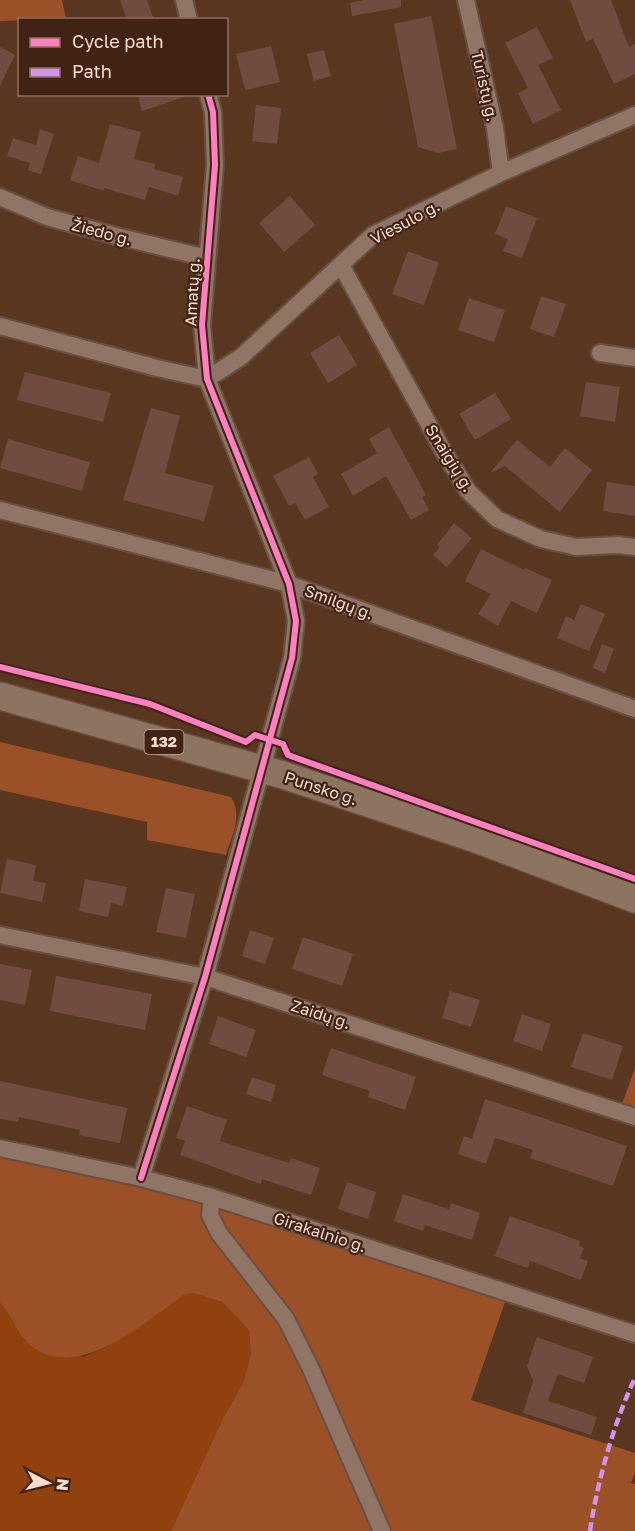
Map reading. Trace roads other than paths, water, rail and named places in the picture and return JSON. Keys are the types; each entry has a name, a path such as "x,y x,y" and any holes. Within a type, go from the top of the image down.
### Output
{"main road":[{"name":"Punsko g.","path":"0,696 261,768 476,840 635,899"}],"street":[{"path":"184,0 188,18"},
{"name":"Turistų g.","path":"466,0 495,128 501,173"},
{"name":"Amatų g.","path":"141,1178 205,976 292,658 296,621 289,584 207,379 202,325 215,165 213,112 209,96"},
{"name":"Viesulo g.","path":"207,379 241,357 373,235 501,173 635,115"},
{"name":"Žiedo g.","path":"0,197 47,217 207,258"},
{"name":"Snaigių g.","path":"341,265 444,452 468,491 497,519 541,539 576,547 618,545 635,548"},
{"path":"0,326 207,379"},
{"path":"600,352 635,358"},
{"name":"Smilgų g.","path":"0,510 289,584 635,709"},
{"name":"Zaidų g.","path":"0,935 205,976 635,1117"},
{"name":"Girakalnio g.","path":"0,1148 141,1178 212,1197 635,1334"},
{"path":"212,1197 210,1215 219,1233 286,1319 382,1531"}]}
